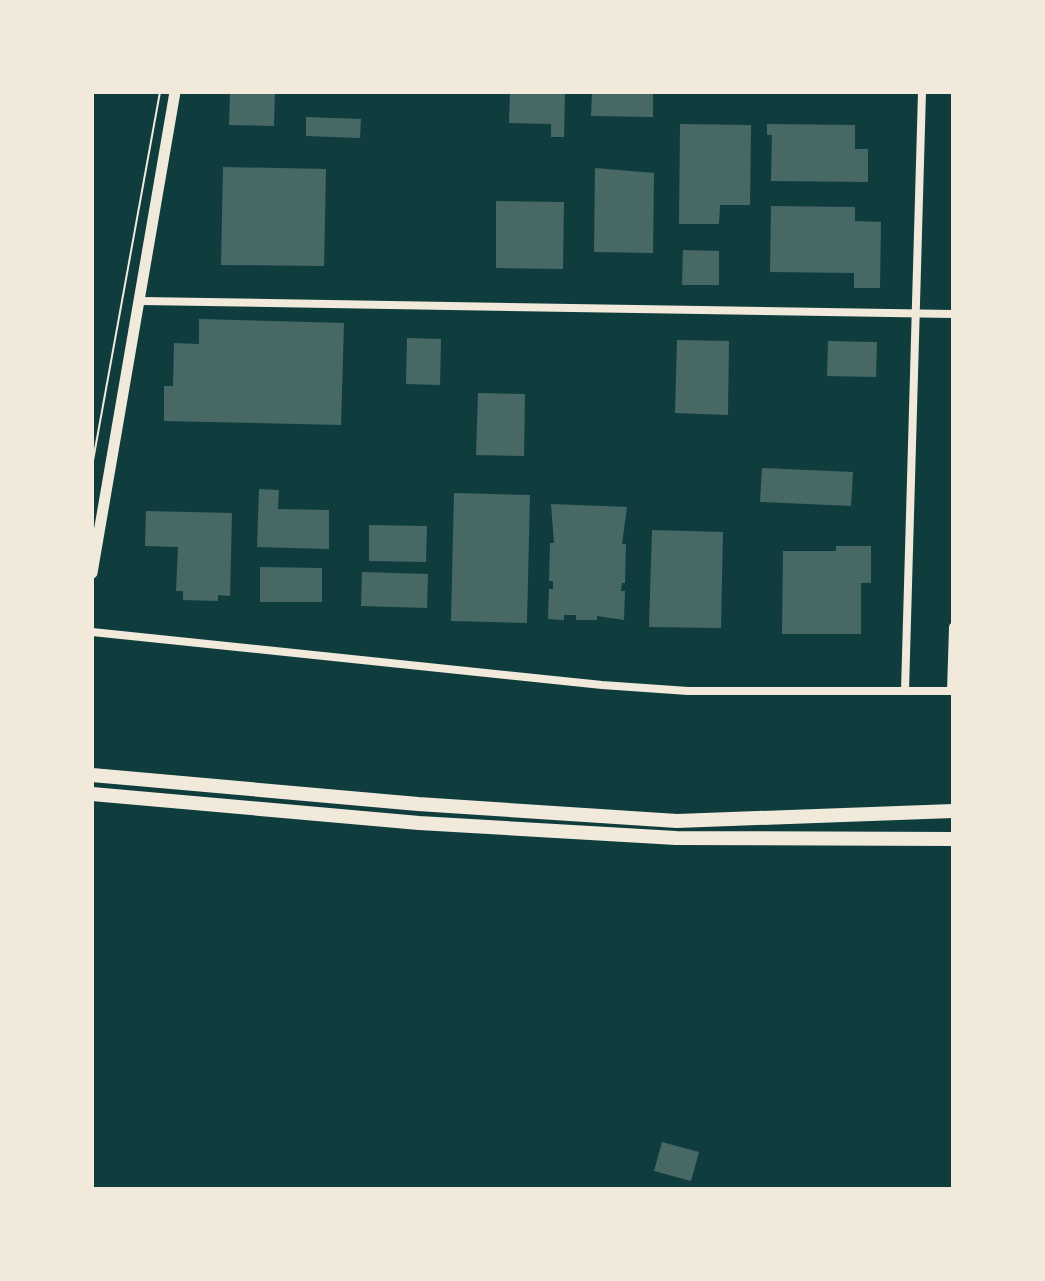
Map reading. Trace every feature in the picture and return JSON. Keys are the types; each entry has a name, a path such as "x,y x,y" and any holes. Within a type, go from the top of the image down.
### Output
{"highway":[{"path":"92,775 418,804 677,821 953,811"},
{"path":"92,794 419,823 676,838 953,839"}],"main road":[{"path":"92,573 175,92"}],"street":[{"path":"905,691 922,92"},
{"path":"141,301 953,314"},
{"path":"92,632 602,685 688,691 952,691 953,627"}],"path":[{"path":"92,466 160,92"}],"building":[{"path":"230,92 275,92 274,126 229,125"},
{"path":"510,92 565,92 564,137 551,137 551,124 509,123"},
{"path":"592,92 653,92 653,117 591,116"},
{"path":"306,117 361,119 360,138 306,136"},
{"path":"680,124 751,125 750,205 720,205 719,224 679,224"},
{"path":"767,124 855,125 855,149 868,149 868,182 771,181 772,135 767,135"},
{"path":"223,167 326,169 324,266 221,265"},
{"path":"595,168 654,173 653,253 594,252"},
{"path":"496,201 564,202 563,269 496,268"},
{"path":"771,206 855,207 855,221 881,222 880,288 854,288 854,273 770,272"},
{"path":"683,250 719,251 719,285 682,285"},
{"path":"199,319 344,323 341,425 164,421 164,386 173,386 174,343 199,344"},
{"path":"407,338 441,339 440,385 406,384"},
{"path":"677,340 729,341 728,415 675,413"},
{"path":"828,341 877,342 876,377 827,376"},
{"path":"478,393 525,394 524,456 476,455"},
{"path":"762,468 853,472 851,506 760,502"},
{"path":"259,489 279,490 278,509 329,510 329,549 257,547"},
{"path":"454,493 530,495 527,623 451,621"},
{"path":"551,504 627,507 622,544 626,544 625,583 622,583 621,591 625,591 624,620 597,616 597,620 576,620 576,615 564,615 564,620 548,619 549,589 553,589 553,581 549,581 550,543 554,543"},
{"path":"146,511 232,513 230,596 218,595 218,601 183,600 183,591 176,591 178,547 145,546"},
{"path":"369,525 427,526 426,562 369,561"},
{"path":"652,530 723,532 721,628 649,627"},
{"path":"836,546 871,546 871,583 861,583 861,634 782,634 783,551 836,551"},
{"path":"260,567 322,568 322,602 260,602"},
{"path":"362,572 428,574 427,608 361,606"},
{"path":"662,1142 699,1152 691,1181 654,1171"}]}
